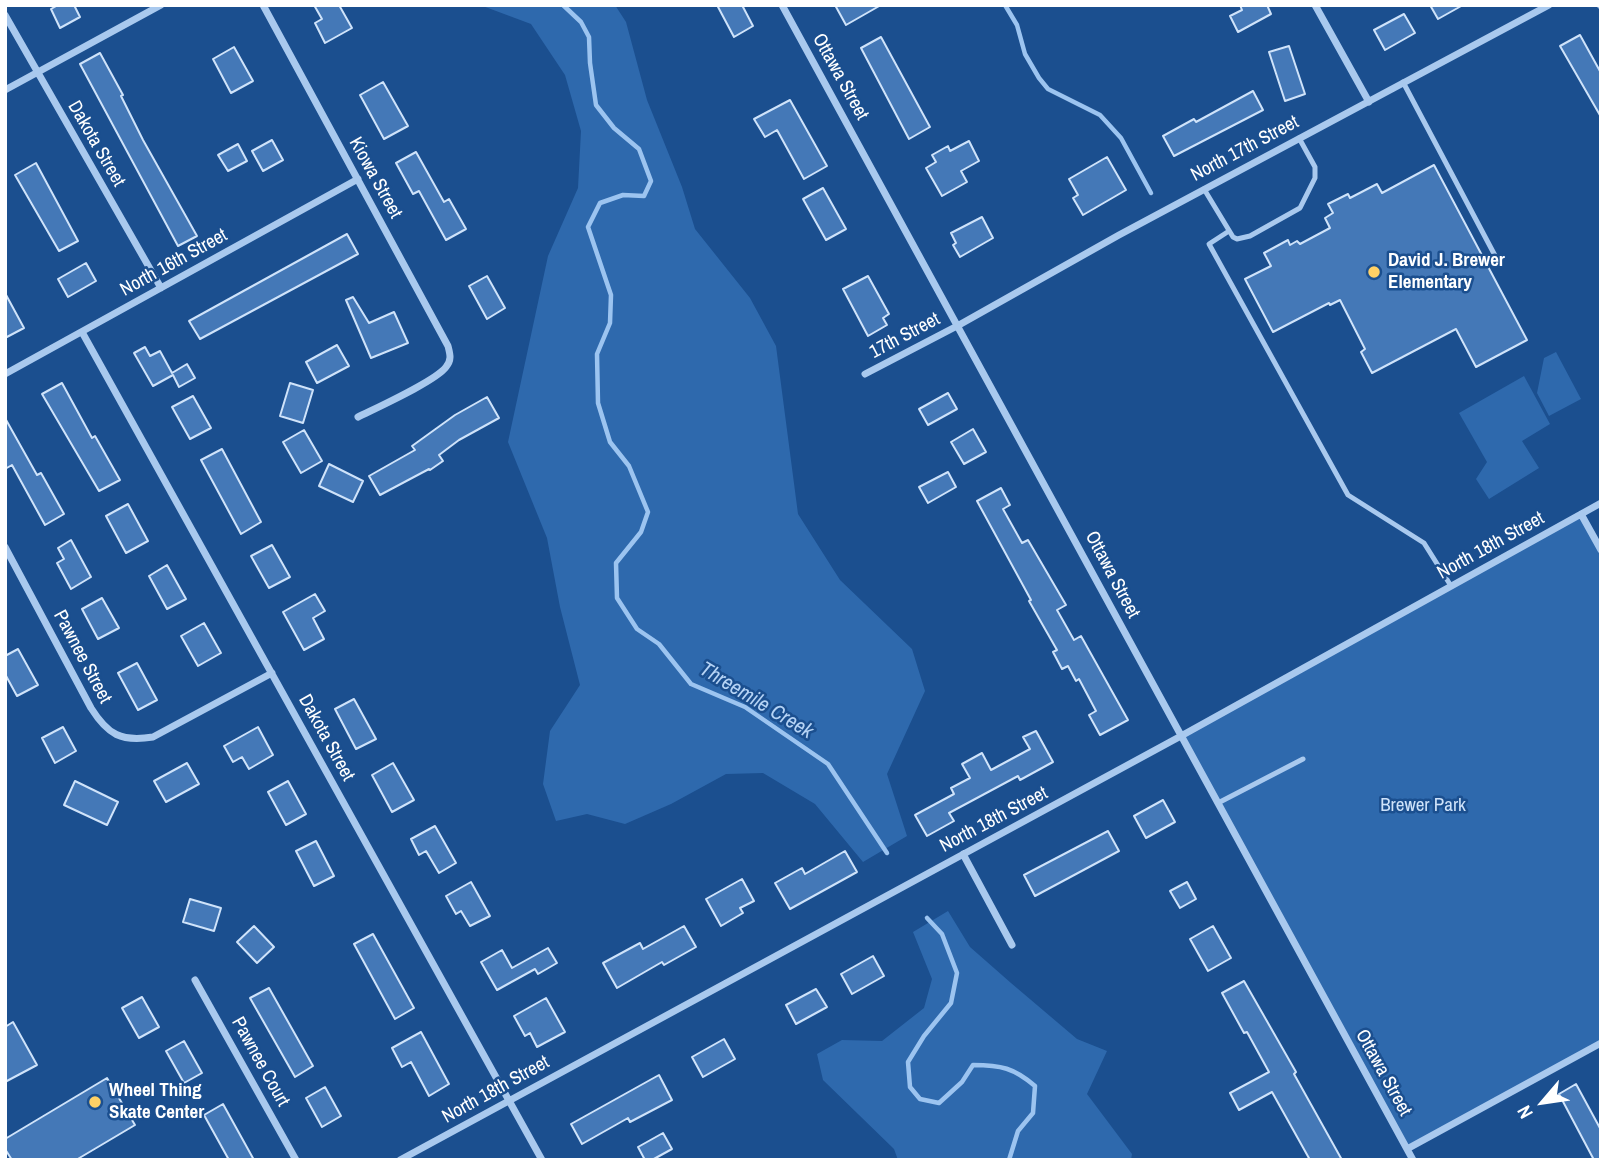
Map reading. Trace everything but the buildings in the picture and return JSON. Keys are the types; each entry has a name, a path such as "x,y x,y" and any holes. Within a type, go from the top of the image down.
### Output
{"street":[{"path":"5,90 161,5"},
{"name":"Kiowa Street","path":"263,5 448,346 451,357 447,367 434,377 358,417"},
{"name":"Ottawa Street","path":"782,5 1413,1160"},
{"path":"1315,5 1369,102"},
{"name":"North 17th Street","path":"959,325 1204,189 1549,5"},
{"name":"Dakota Street","path":"5,15 161,288"},
{"name":"North 16th Street","path":"5,374 358,179"},
{"name":"17th Street","path":"865,374 959,325"},
{"name":"Dakota Street","path":"82,332 542,1160"},
{"name":"North 18th Street","path":"400,1160 1181,736 1601,503"},
{"path":"1581,514 1601,550"},
{"name":"Pawnee Street","path":"5,547 91,708 101,724 116,735 134,740 153,737 272,673"},
{"path":"964,854 1013,945"},
{"name":"Pawnee Court","path":"195,980 296,1160"},
{"path":"1407,1149 1600,1046"}],"lane":[{"path":"1403,82 1500,265"},
{"path":"1204,189 1229,231 1237,239 1250,236 1300,208 1315,178 1315,167 1299,138"},
{"path":"1229,231 1209,244 1348,495 1424,543 1451,586"},
{"path":"1218,803 1303,759"}],"green space":[{"path":"480,5 615,5 626,22 647,100 682,187 695,229 750,298 776,346 798,514 840,580 912,649 925,691 887,774 907,836 863,862 815,804 763,773 726,774 671,804 625,824 587,814 556,821 543,784 550,731 580,685 560,607 547,538 508,442 548,256 578,188 581,131 565,75 531,24"},
{"path":"1556,352 1581,399 1549,416 1537,393 1544,358"},
{"path":"1524,376 1550,424 1522,441 1539,468 1489,499 1476,479 1487,462 1459,413"},
{"name":"Brewer Park","path":"1581,514 1601,550 1601,1043 1407,1149 1181,736"},
{"path":"948,911 970,947 1077,1039 1107,1051 1087,1094 1132,1154 1131,1160 898,1160 894,1149 823,1080 817,1054 842,1040 882,1041 924,1008 932,979 913,932"}],"waterway":[{"name":"Threemile Creek","path":"563,5 581,22 589,37 596,105 614,128 639,149 651,181 644,196 623,195 600,203 588,227 611,295 610,323 597,354 598,403 610,442 629,466 648,512 641,532 616,563 617,598 637,629 659,644 691,684 745,707 828,764 887,853"},
{"path":"1005,5 1017,25 1025,54 1039,78 1048,89 1100,115 1121,138 1151,193"},
{"name":"Threemile Creek","path":"927,918 942,934 957,973 951,1003 924,1036 908,1062 910,1087 920,1099 939,1103 962,1082 973,1065 1007,1069 1027,1080 1035,1086 1033,1113 1018,1131 1009,1160"}],"place":[{"name":"David J. Brewer Elementary","path":"1374,272"},
{"name":"Wheel Thing Skate Center","path":"95,1102"}]}
